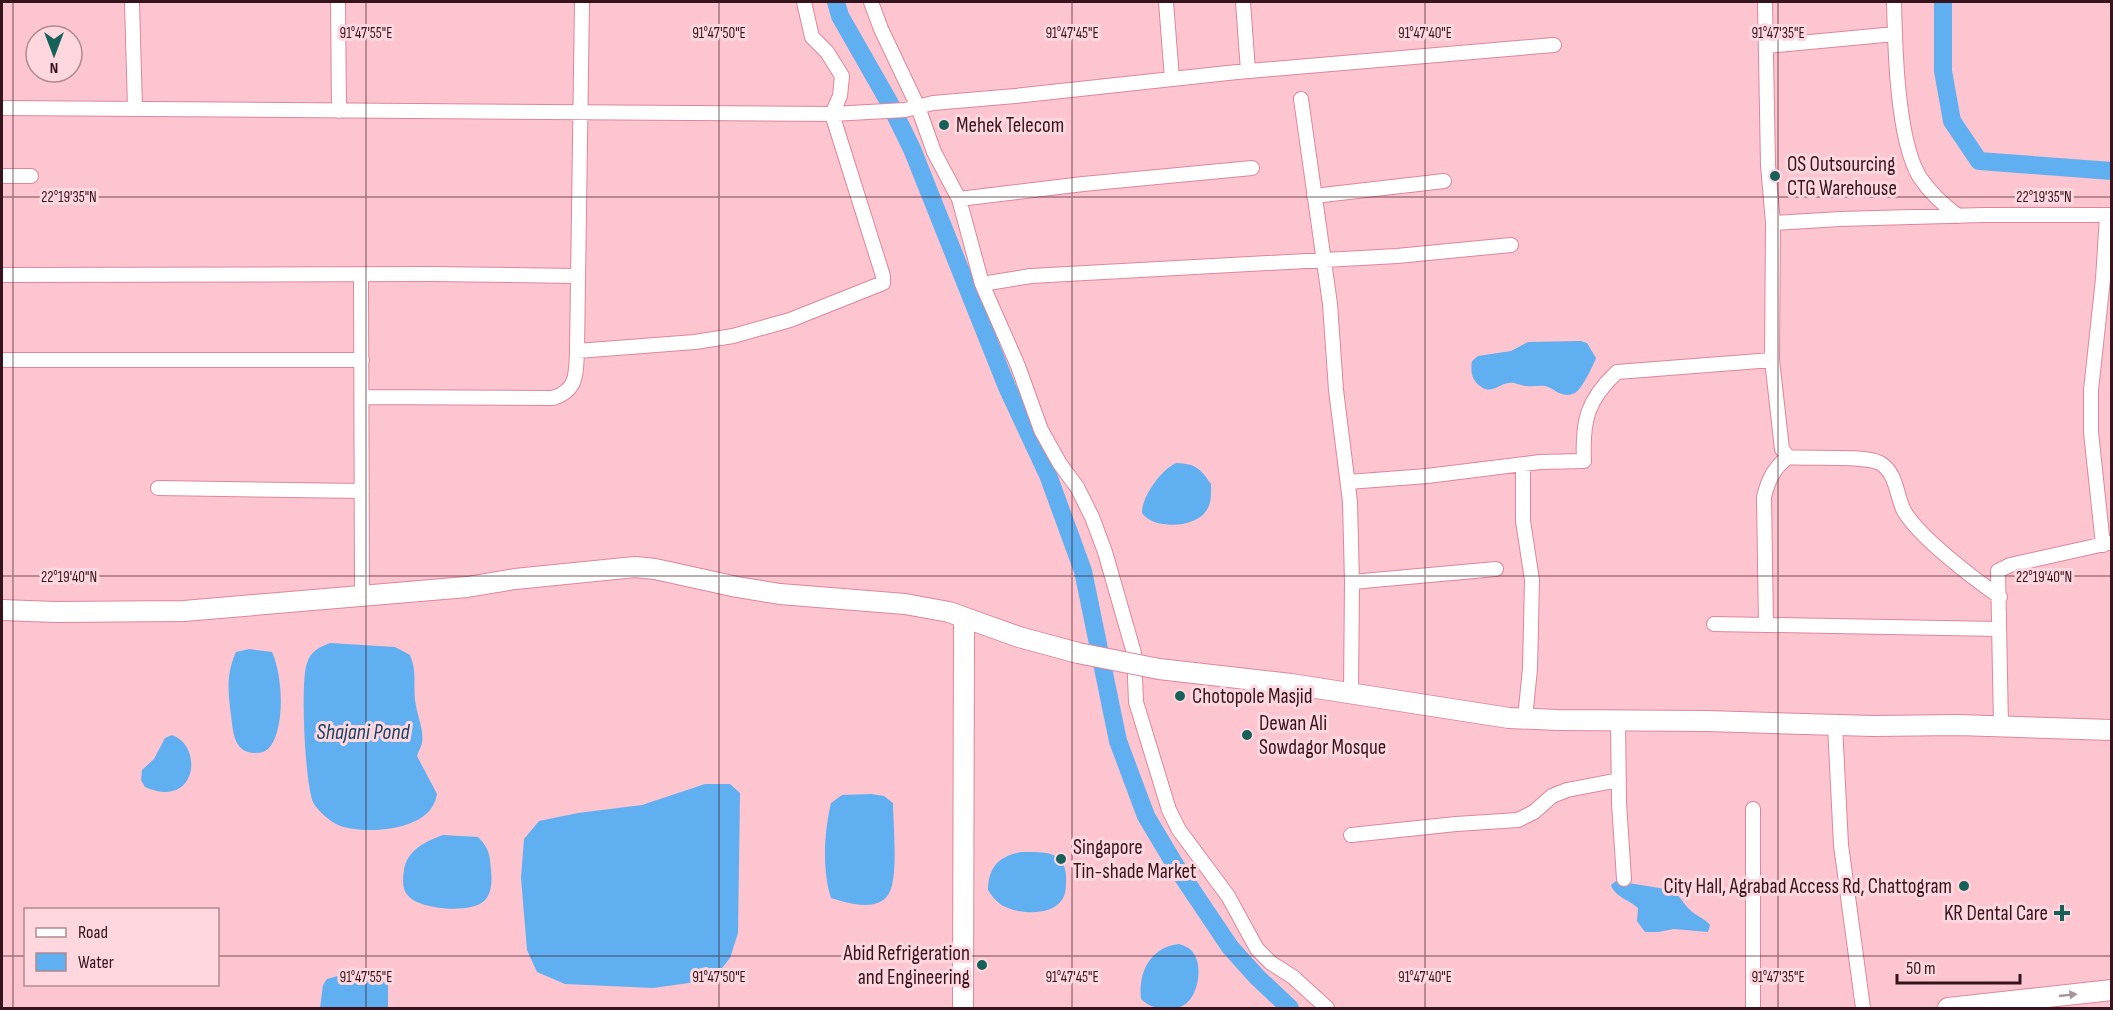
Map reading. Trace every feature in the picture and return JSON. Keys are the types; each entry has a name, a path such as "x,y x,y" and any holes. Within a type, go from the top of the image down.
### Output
{"street":[{"path":"132,2 135,109"},
{"path":"338,2 339,111"},
{"path":"362,397 553,398 568,391 573,384 577,351 582,2"},
{"path":"577,351 695,342 733,336 790,320 883,283 884,276 832,114 840,96 842,76 826,52 812,37 804,2"},
{"path":"871,2 912,108 959,199 982,284 1018,366 1041,430 1060,464 1077,487 1098,534 1134,653 1136,702 1166,800 1179,831 1228,896 1257,949 1327,1008"},
{"path":"1166,2 1172,79"},
{"path":"1243,2 1248,71"},
{"path":"1765,2 1768,165 1773,224 1772,360 1782,449 1788,457"},
{"path":"1894,2 1906,142 1919,175 1938,201 1958,216"},
{"path":"1767,46 1895,34"},
{"path":"2,108 832,114 912,108 933,103 1248,71 1554,45"},
{"path":"1300,99 1330,304 1336,390 1352,528 1351,693"},
{"path":"959,199 1071,185 1252,168"},
{"path":"2,176 31,177"},
{"path":"1314,196 1444,181"},
{"path":"1773,224 1840,219 2109,215 2091,390 2091,432 2107,544 2010,566 1998,571 2001,726"},
{"path":"982,284 1031,276 1397,256 1511,245"},
{"path":"361,274 362,596"},
{"path":"2,275 578,276"},
{"path":"2,360 362,360"},
{"path":"1348,482 1584,461 1583,439 1586,415 1594,397 1617,372 1772,360"},
{"path":"1766,625 1764,497 1768,481 1778,465 1788,457 1866,459 1879,462 1890,472 1903,510 1917,528 2000,597"},
{"path":"1523,465 1523,521 1532,580 1530,669 1526,718"},
{"path":"158,488 362,491"},
{"path":"2,610 172,612 467,586 635,567 656,568 737,587 780,594 905,604 949,612 1078,653 1159,669 1526,718 2112,730"},
{"path":"1352,582 1496,569"},
{"path":"963,1008 964,618"},
{"path":"1714,624 2000,629"},
{"path":"1618,721 1624,879"},
{"path":"1835,725 1841,845 1863,1008"},
{"path":"1351,835 1518,820 1534,812 1552,796 1567,789 1619,780"},
{"path":"1753,809 1753,1008"},
{"path":"1948,1008 2112,990"}],"water":[{"path":"1581,341 1587,343 1596,358 1578,391 1570,395 1559,393 1545,386 1511,383 1487,389 1479,386 1473,376 1472,361 1478,356 1511,351 1528,342"},
{"path":"1176,463 1188,464 1204,474 1211,484 1209,505 1201,517 1184,524 1156,522 1142,513 1145,499 1164,471"},
{"name":"Shajani Pond","path":"330,643 395,647 410,655 414,668 414,692 422,733 422,743 417,756 437,794 432,807 415,821 389,829 348,828 332,821 314,804 306,758 305,673 307,663 313,653"},
{"path":"249,649 272,652 280,684 281,709 277,732 270,747 258,753 248,752 236,740 229,699 229,676 236,652"},
{"path":"172,735 182,741 189,751 190,774 185,784 176,790 162,792 145,787 141,780 142,770 154,759 165,738"},
{"path":"705,784 730,784 740,793 738,933 730,958 718,973 696,982 653,988 565,984 537,972 527,950 521,878 524,839 539,821 578,813 642,805"},
{"path":"842,795 884,796 893,803 893,877 888,895 883,900 869,905 853,904 831,898 826,875 827,826 831,803"},
{"path":"443,835 478,837 487,848 491,865 491,887 487,898 477,905 456,909 431,906 411,899 405,891 404,873 409,857 424,843"},
{"path":"1022,852 1048,853 1060,859 1064,865 1065,893 1056,906 1049,910 1023,912 1014,910 1000,904 988,890 990,875 997,864 1007,856"},
{"path":"1616,881 1672,890 1689,909 1710,925 1708,932 1674,929 1645,932 1637,921 1638,908 1613,889 1611,885"},
{"path":"1179,944 1191,950 1197,960 1196,989 1189,1001 1177,1008 1158,1008 1150,1005 1141,999 1144,970 1154,955 1169,946"},
{"path":"338,976 382,979 388,983 388,1008 320,1008 323,985 327,979"}],"waterway":[{"path":"836,2 840,16 889,102 912,149 1007,387 1048,475 1083,571 1118,741 1146,816 1177,868 1230,947 1290,1008"},
{"path":"1943,2 1943,71 1952,121 1979,161 2112,171"}],"place":[{"name":"Mehek Telecom","path":"944,125"},
{"name":"OS Outsourcing CTG Warehouse","path":"1775,176"},
{"name":"Chotopole Masjid","path":"1180,696"},
{"name":"Dewan Ali Sowdagor Mosque","path":"1247,735"},
{"name":"Singapore Tin-shade Market","path":"1061,859"},
{"name":"City Hall, Agrabad Access Rd, Chattogram","path":"1964,886"},
{"name":"KR Dental Care","path":"2062,913"},
{"name":"Abid Refrigeration and Engineering","path":"982,965"}]}
